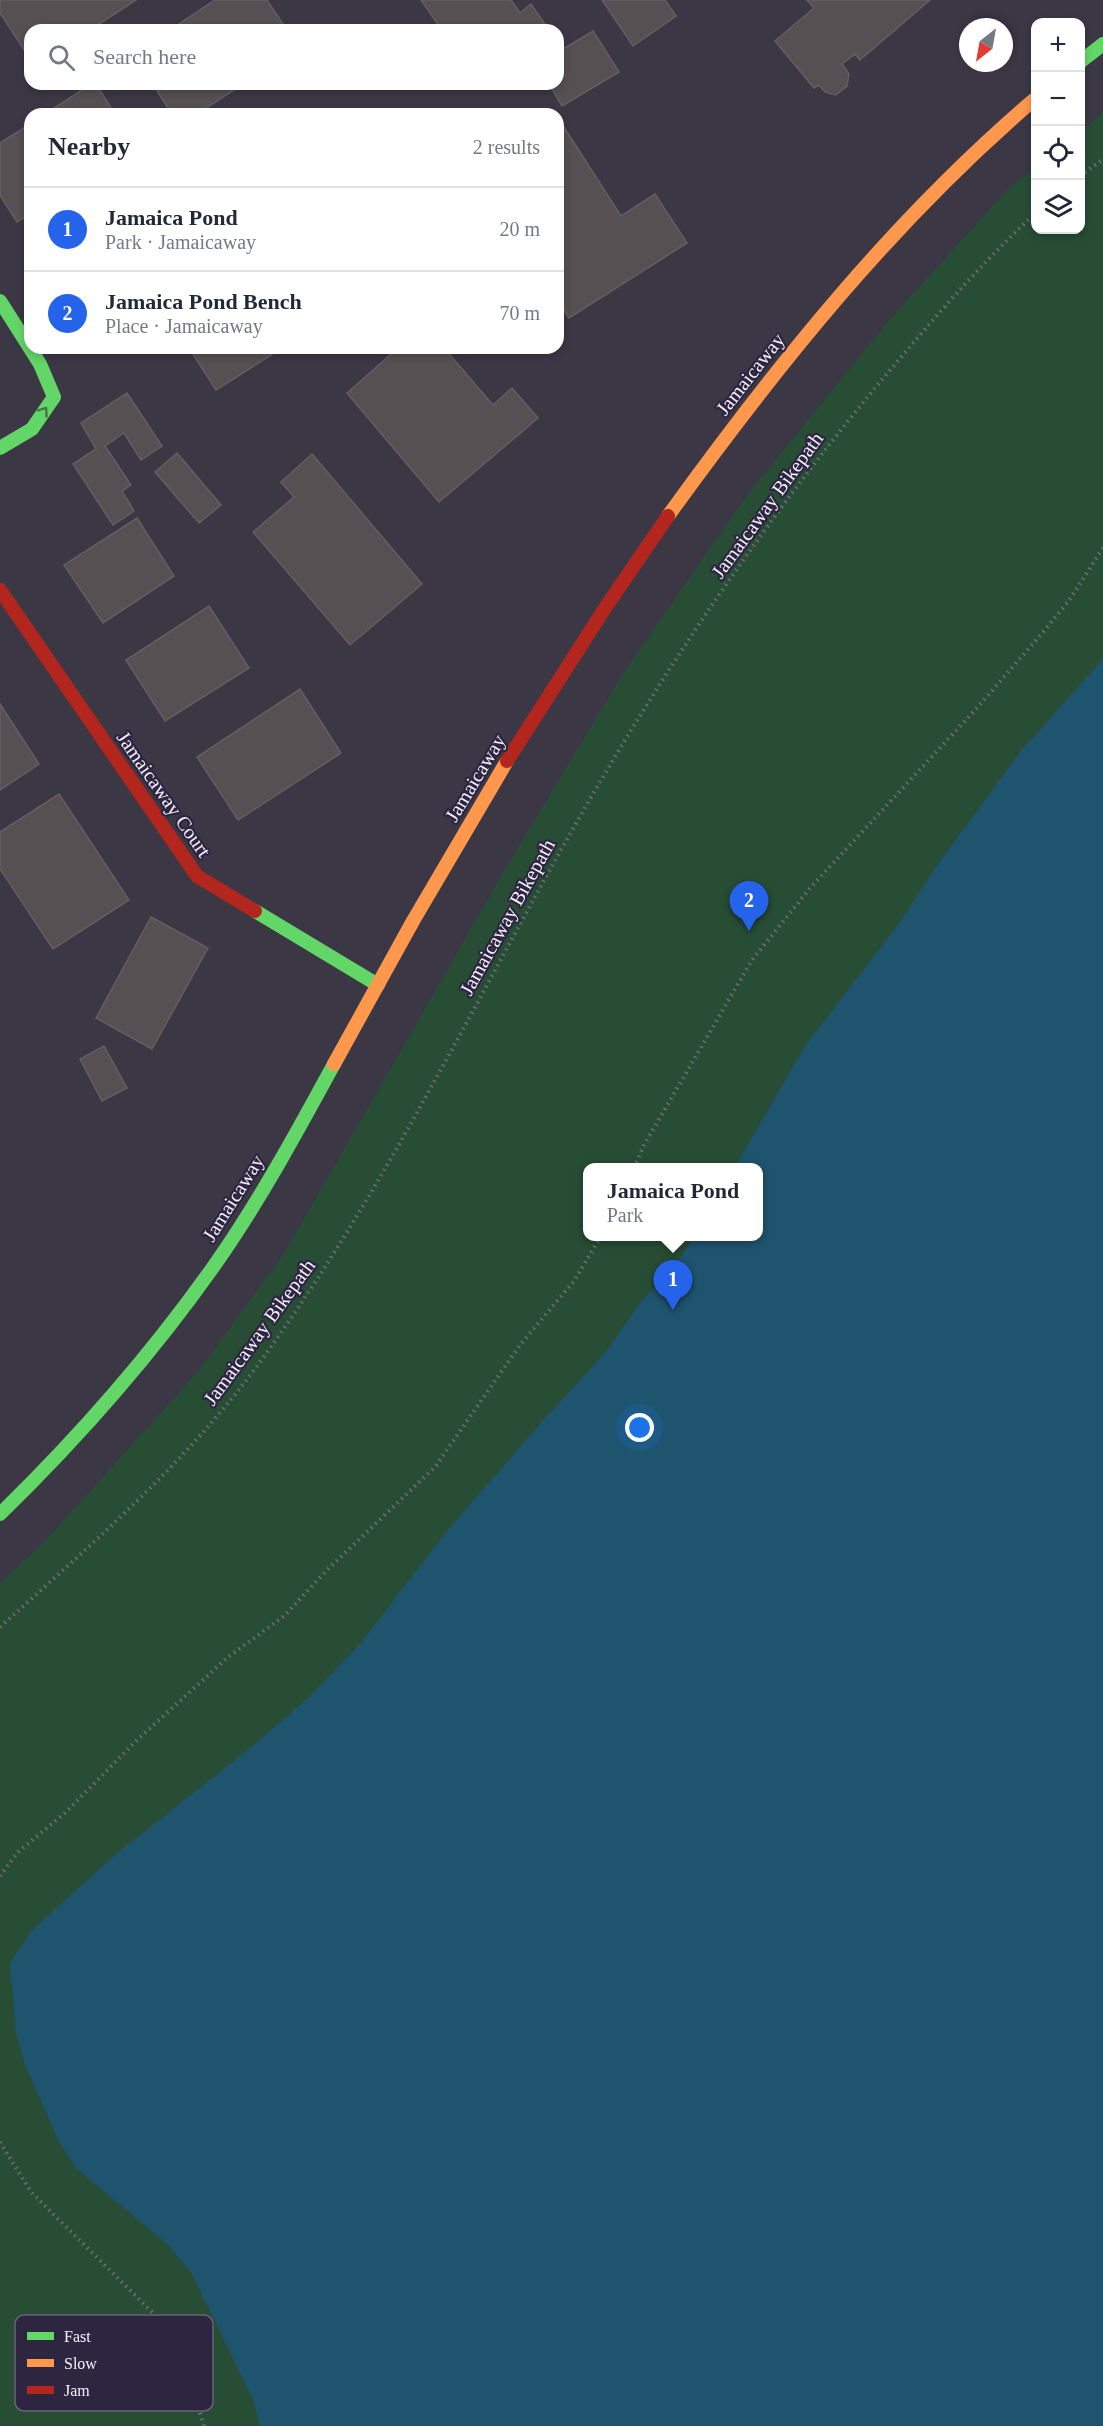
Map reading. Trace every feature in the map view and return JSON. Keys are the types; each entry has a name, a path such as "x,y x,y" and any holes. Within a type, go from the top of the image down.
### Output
{"main road":[{"path":"1085,58 1103,44"},
{"name":"Jamaicaway","path":"0,1514 77,1437 122,1386 202,1283 241,1225 291,1142 378,985 531,722 607,605 698,474 756,397 862,268 950,176 1031,102"},
{"path":"0,300 24,338"},
{"path":"0,448 32,429 54,398 34,354"},
{"name":"Jamaicaway Court","path":"0,590 197,876 378,985"}],"path":[{"path":"1085,172 1103,159"},
{"name":"Jamaicaway Bikepath","path":"0,1627 76,1559 185,1452 278,1338 358,1214 599,782 684,646 761,535 854,413 949,302 1031,217"},
{"path":"636,1163 644,1145 752,960 811,887 976,709 1038,638 1068,602 1103,548"},
{"path":"0,1876 18,1852 66,1812 135,1742 227,1658 284,1616 326,1571 435,1467 520,1345 574,1281 598,1241"},
{"path":"0,2142 31,2192 155,2315"},
{"path":"199,2411 204,2426"}],"green space":[{"path":"1103,112 1103,2426 0,2426 0,1583 45,1541 200,1369 286,1250 511,859 624,672 744,499 889,320 1007,190 1031,170 1031,234 1085,234 1085,128"}],"water":[{"path":"1103,659 1103,2426 260,2426 253,2400 191,2272 166,2243 76,2168 58,2140 24,2062 16,2032 10,1963 31,1931 116,1854 255,1744 310,1696 361,1643 446,1532 604,1354 640,1303 671,1271 691,1241 763,1241 763,1163 737,1163 805,1046 903,918 933,871 1020,752"}],"building":[{"path":"0,0 136,0 99,24 24,24 24,50 0,13"},
{"path":"215,0 267,0 283,24 179,24"},
{"path":"421,0 511,0 520,13 531,4 545,24 438,24"},
{"path":"602,0 665,0 676,16 633,46"},
{"path":"807,0 930,0 860,60 855,54 842,64 849,74 847,86 836,95 825,92 819,85 814,88 775,41 814,8"},
{"path":"593,31 619,72 562,106 553,90 564,90 564,48"},
{"path":"82,90 100,90 111,108 54,108"},
{"path":"234,90 206,108 168,108 157,91"},
{"path":"564,127 621,216 655,194 687,243 569,318 564,310"},
{"path":"24,128 24,218 17,222 0,195 0,143"},
{"path":"193,354 273,354 216,390"},
{"path":"391,354 449,354 493,405 512,388 538,418 439,502 347,393"},
{"path":"127,393 162,446 141,460 124,433 105,446 131,485 122,491 134,511 113,525 73,464 96,449 81,423"},
{"path":"177,453 221,505 199,523 155,472"},
{"path":"312,454 422,584 350,645 253,532 294,497 281,482"},
{"path":"137,518 174,576 103,623 64,565"},
{"path":"209,606 249,668 165,721 126,660"},
{"path":"300,689 341,753 238,820 197,757"},
{"path":"0,704 39,764 0,790"},
{"path":"59,794 129,900 53,949 0,869 0,832"},
{"path":"151,917 208,948 152,1049 96,1018"},
{"path":"104,1046 127,1088 102,1101 80,1059"}],"traffic: fast":[{"path":"1085,58 1103,44"},
{"path":"0,301 24,339"},
{"path":"0,448 32,429 54,397 34,354"},
{"path":"255,911 378,985"},
{"path":"0,1514 114,1394 192,1297 263,1190 334,1064"}],"traffic: slow":[{"path":"668,516 752,404 840,296 934,193 1031,103"},
{"path":"334,1064 413,921 507,761"}],"traffic: jam":[{"path":"507,761 605,608 668,516"},
{"path":"0,590 197,876 255,911"}],"place":[{"name":"Jamaica Pond Bench","path":"749,931"},
{"name":"Jamaica Pond","path":"673,1310"}]}
